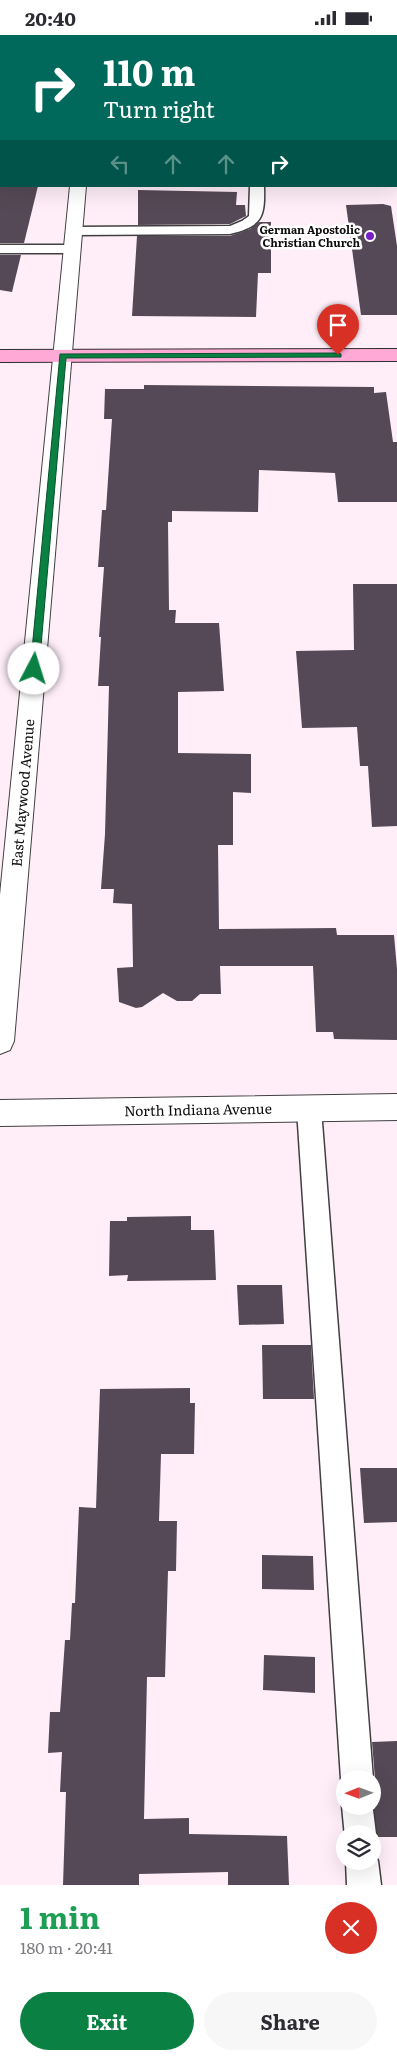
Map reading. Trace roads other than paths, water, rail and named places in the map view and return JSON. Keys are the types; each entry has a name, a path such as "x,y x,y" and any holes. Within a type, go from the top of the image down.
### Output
{"street":[{"name":"East Maywood Avenue","path":"0,1041 78,187"},
{"path":"0,356 397,355"},
{"name":"North Indiana Avenue","path":"0,1113 397,1107"}],"lane":[{"path":"0,249 73,240 230,230 252,223 256,218 258,209 257,187"},
{"path":"310,1109 355,1770"},
{"path":"363,1870 364,1885"}],"place":[{"name":"German Apostolic Christian Church","path":"370,236"}]}
